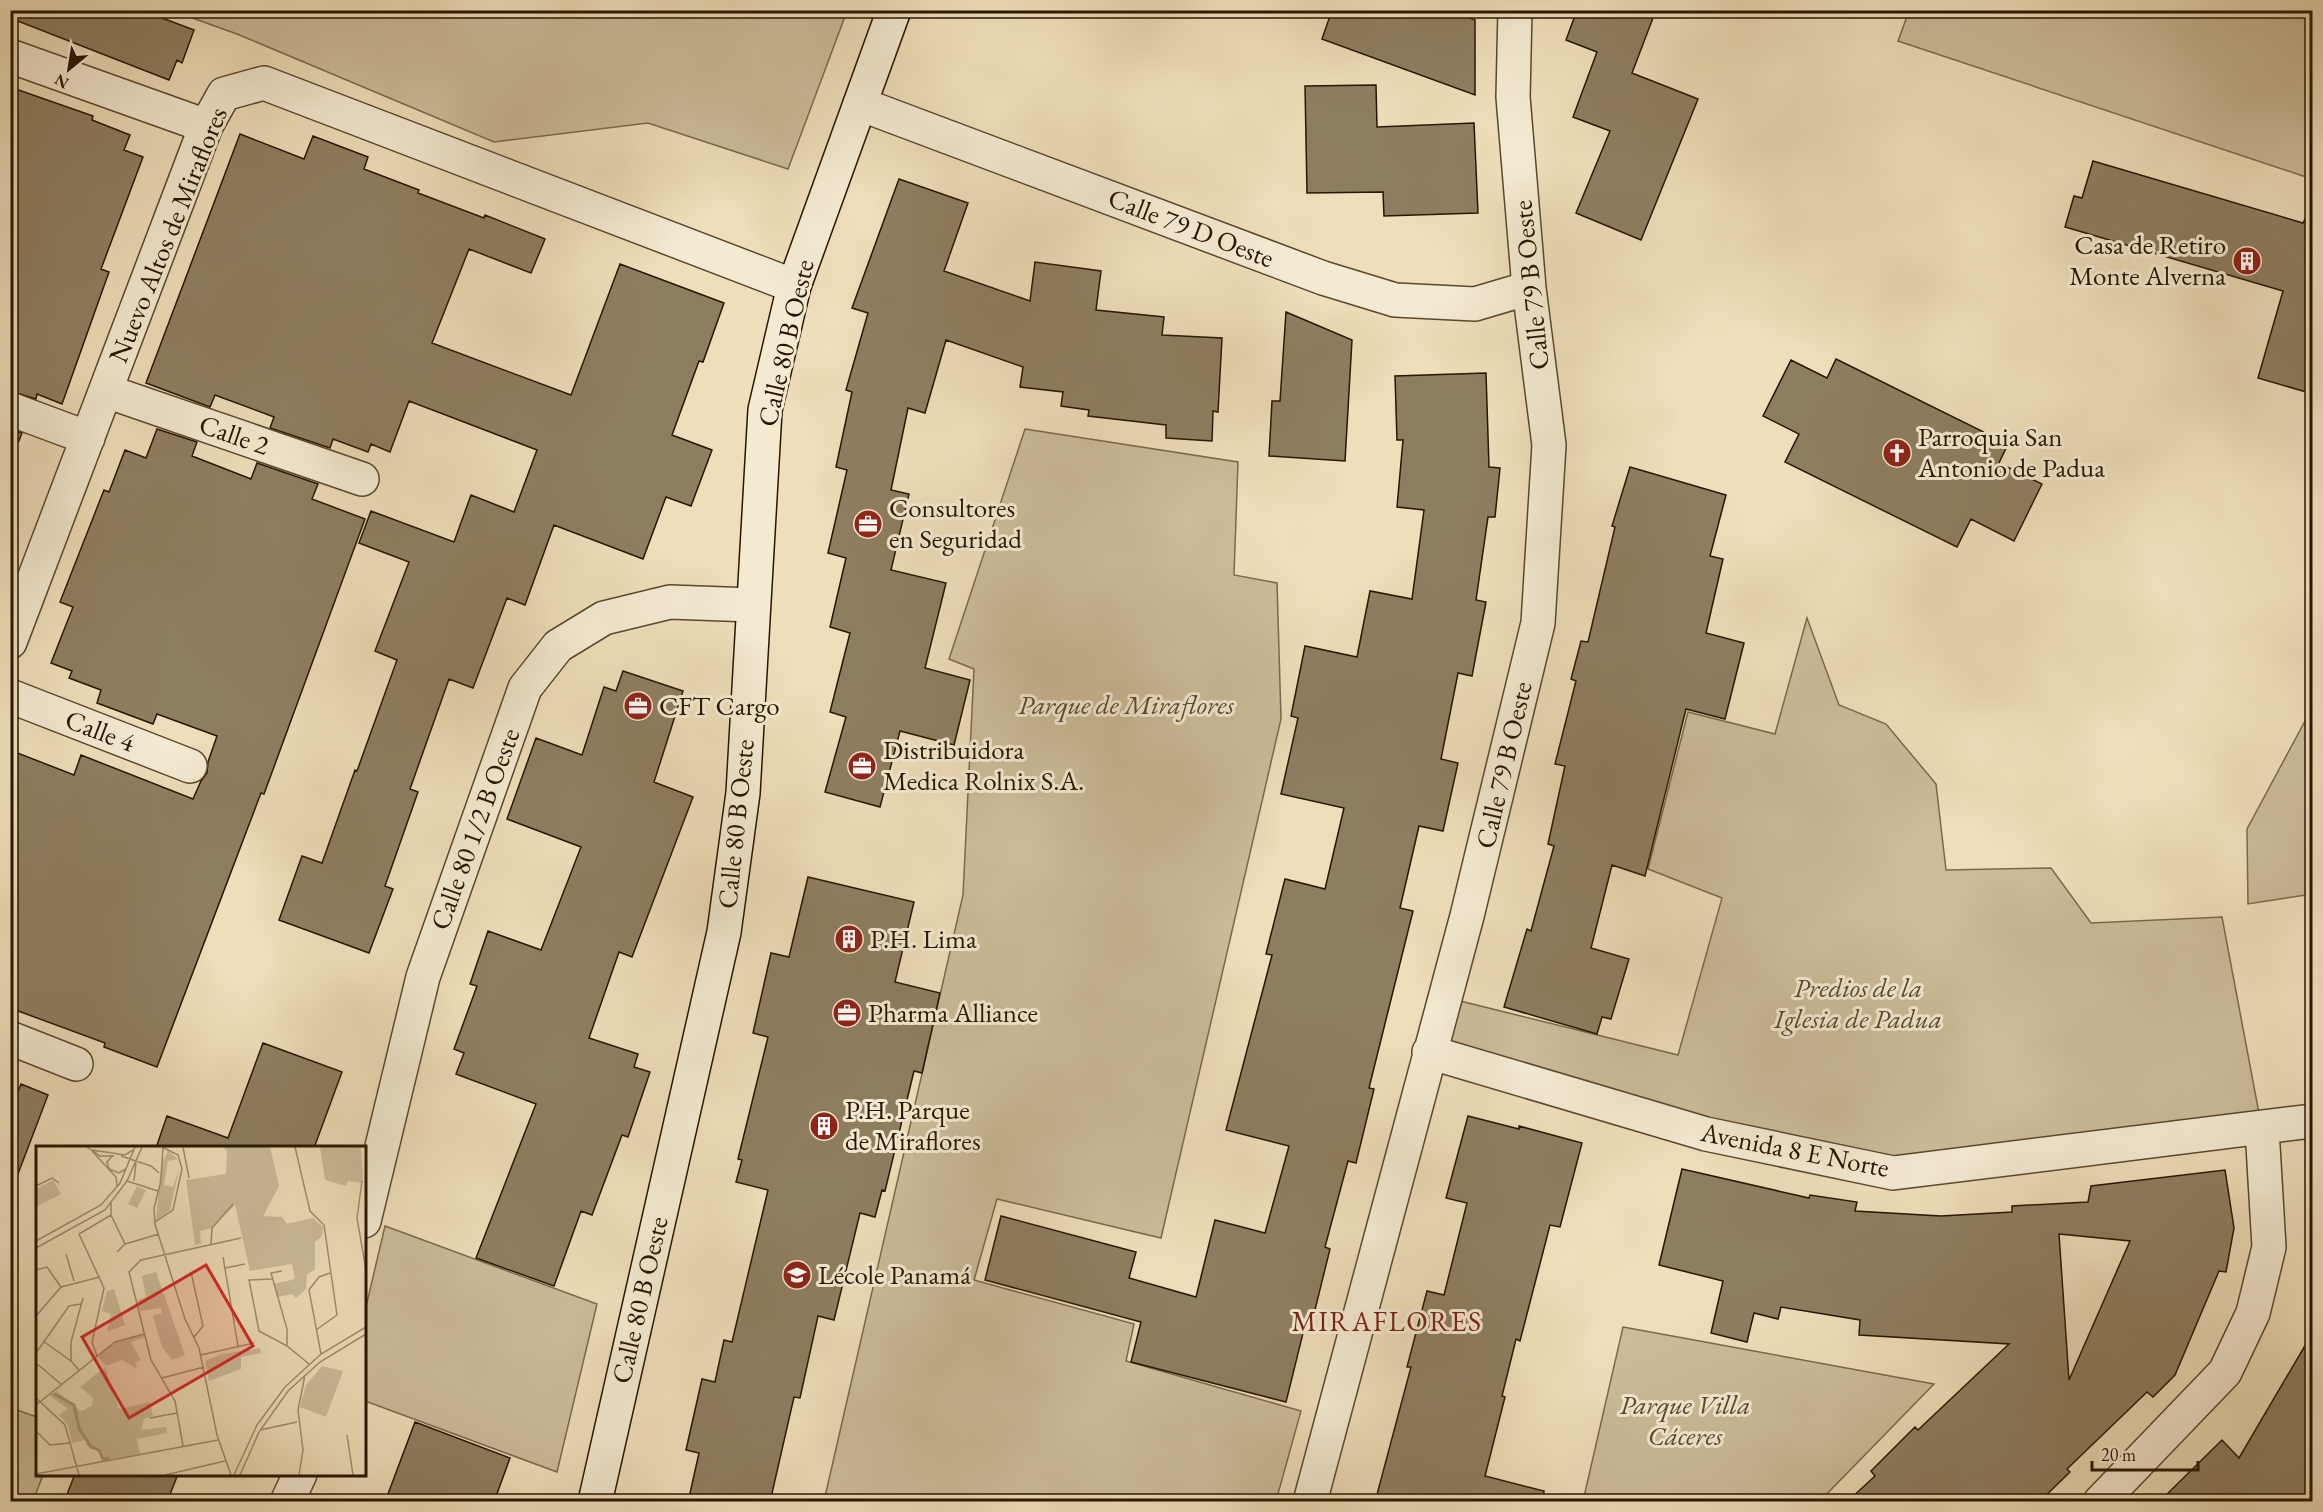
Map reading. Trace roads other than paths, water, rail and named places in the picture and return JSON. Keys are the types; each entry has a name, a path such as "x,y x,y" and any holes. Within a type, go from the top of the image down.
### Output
{"street":[{"name":"Calle 80 B Oeste","path":"595,1502 724,932 743,793 765,410 794,286 894,10"},
{"name":"Calle 79 B Oeste","path":"1310,1502 1467,916 1538,623 1549,445 1529,288 1513,97 1515,10"},
{"path":"10,56 206,126"},
{"name":"Nuevo Altos de Miraflores","path":"10,642 206,126 225,94 264,83 794,286"},
{"name":"Calle 79 D Oeste","path":"860,104 1312,274 1395,300 1475,304 1529,288"},
{"name":"Calle 2","path":"106,391 362,479"},
{"path":"10,409 88,438"},
{"name":"Calle 80 1/2 B Oeste","path":"366,1213 423,977 525,688 558,646 604,618 670,602 752,605"},
{"name":"Calle 4","path":"10,696 190,766"},
{"path":"10,1038 76,1064"},
{"name":"Avenida 8 E Norte","path":"1430,1052 1706,1134 1893,1173 2313,1121"},
{"path":"2100,1502 2225,1372 2253,1313 2269,1247 2262,1129"},
{"path":"288,1502 299,1476"}],"place":[{"name":"Casa de Retiro Monte Alverna","path":"2247,261"},
{"name":"Parroquia San Antonio de Padua","path":"1897,453"},
{"name":"Consultores en Seguridad","path":"868,524"},
{"name":"CFT Cargo","path":"638,706"},
{"name":"Distribuidora Medica Rolnix S.A.","path":"862,766"},
{"name":"P.H. Lima","path":"849,939"},
{"name":"Pharma Alliance","path":"847,1013"},
{"name":"P.H. Parque de Miraflores","path":"824,1126"},
{"name":"Lécole Panamá","path":"797,1275"}],"district":[{"name":"MIRAFLORES","path":"1387,1321"}],"park label":[{"name":"Parque de Miraflores","path":"1126,705"},
{"name":"Predios de la Iglesia de Padua","path":"1858,1004"},
{"name":"Parque Villa Cáceres","path":"1685,1420"}]}
